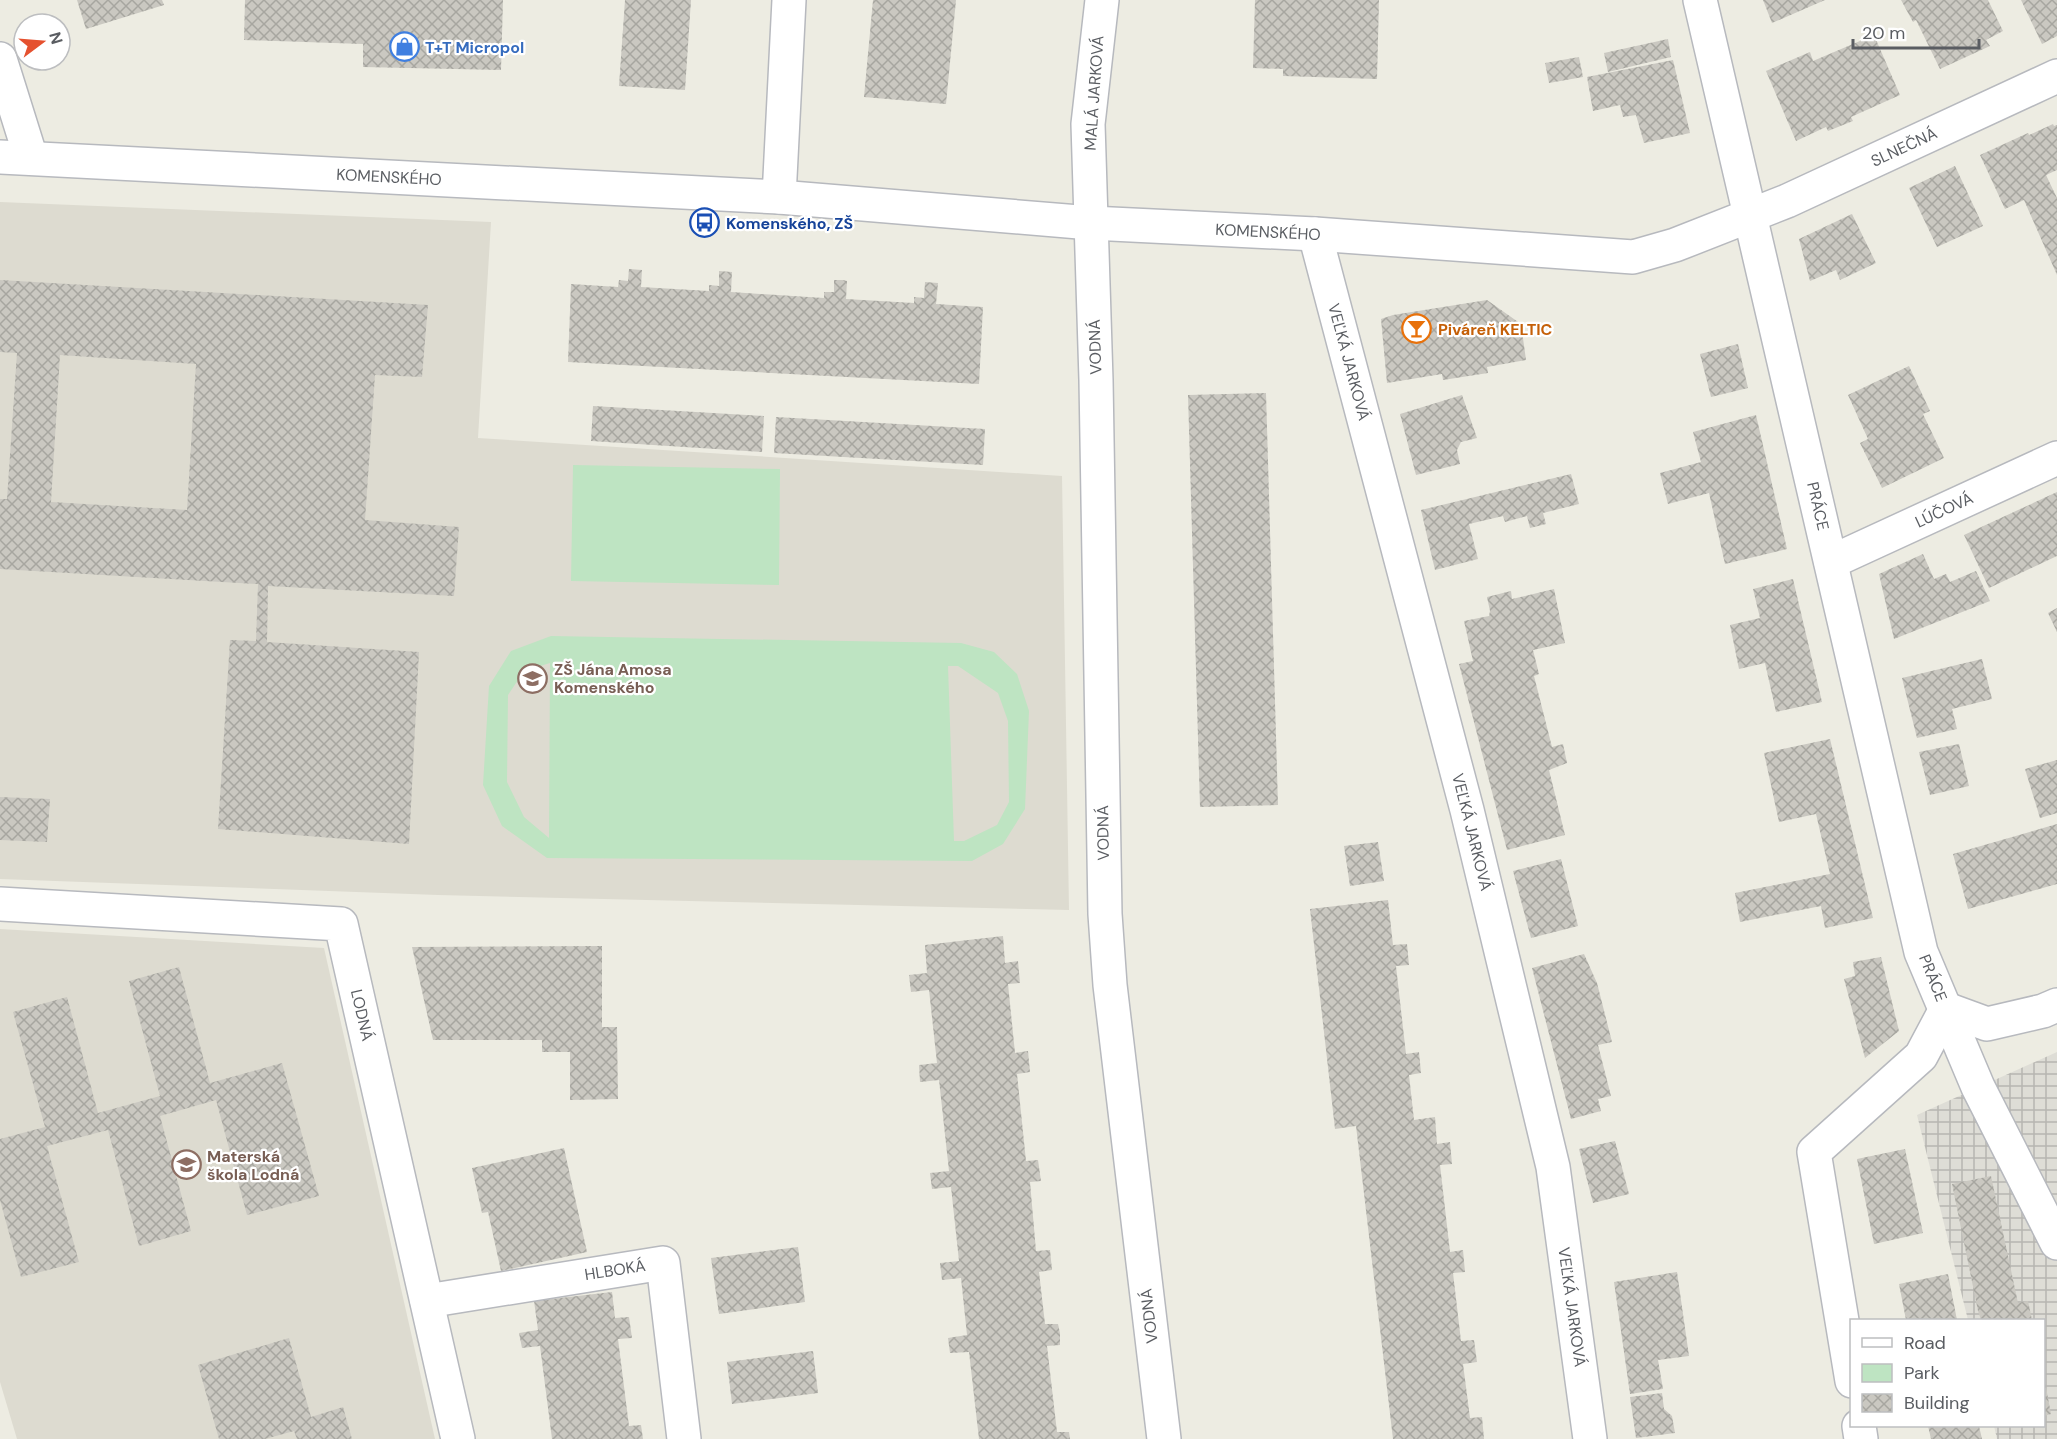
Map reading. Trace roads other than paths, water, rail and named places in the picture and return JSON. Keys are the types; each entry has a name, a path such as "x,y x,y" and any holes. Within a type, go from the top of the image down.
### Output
{"street":[{"path":"779,197 789,0"},
{"name":"MALÁ JARKOVÁ","path":"1091,223 1088,124 1102,0"},
{"name":"PRÁCE","path":"1700,0 1921,952 1978,1087 2057,1243"},
{"path":"0,58 16,158"},
{"name":"SLNEČNÁ","path":"1750,214 1786,201 2057,76"},
{"name":"KOMENSKÉHO","path":"16,158 779,197 1091,223 1315,234 1633,257 1675,245 1750,214"},
{"name":"VODNÁ","path":"1091,223 1105,914 1110,985 1164,1439"},
{"name":"VEĽKÁ JARKOVÁ","path":"1315,234 1467,810 1554,1167 1590,1439"},
{"name":"LÚČOVÁ","path":"1831,562 2057,458"},
{"name":"LODNÁ","path":"0,904 341,924 458,1439"},
{"path":"1850,1375 1814,1152 1921,1056 1946,1009 1987,1024 2043,1011 2057,1005"},
{"name":"HLBOKÁ","path":"427,1301 663,1263 684,1439"}],"place":[{"name":"T+T Micropol","path":"404,47"},
{"name":"Komenského, ZŠ","path":"705,223"},
{"name":"Piváreň KELTIC","path":"1417,329"},
{"name":"ZŠ Jána Amosa Komenského","path":"533,678"},
{"name":"Materská škola Lodná","path":"186,1165"}]}
